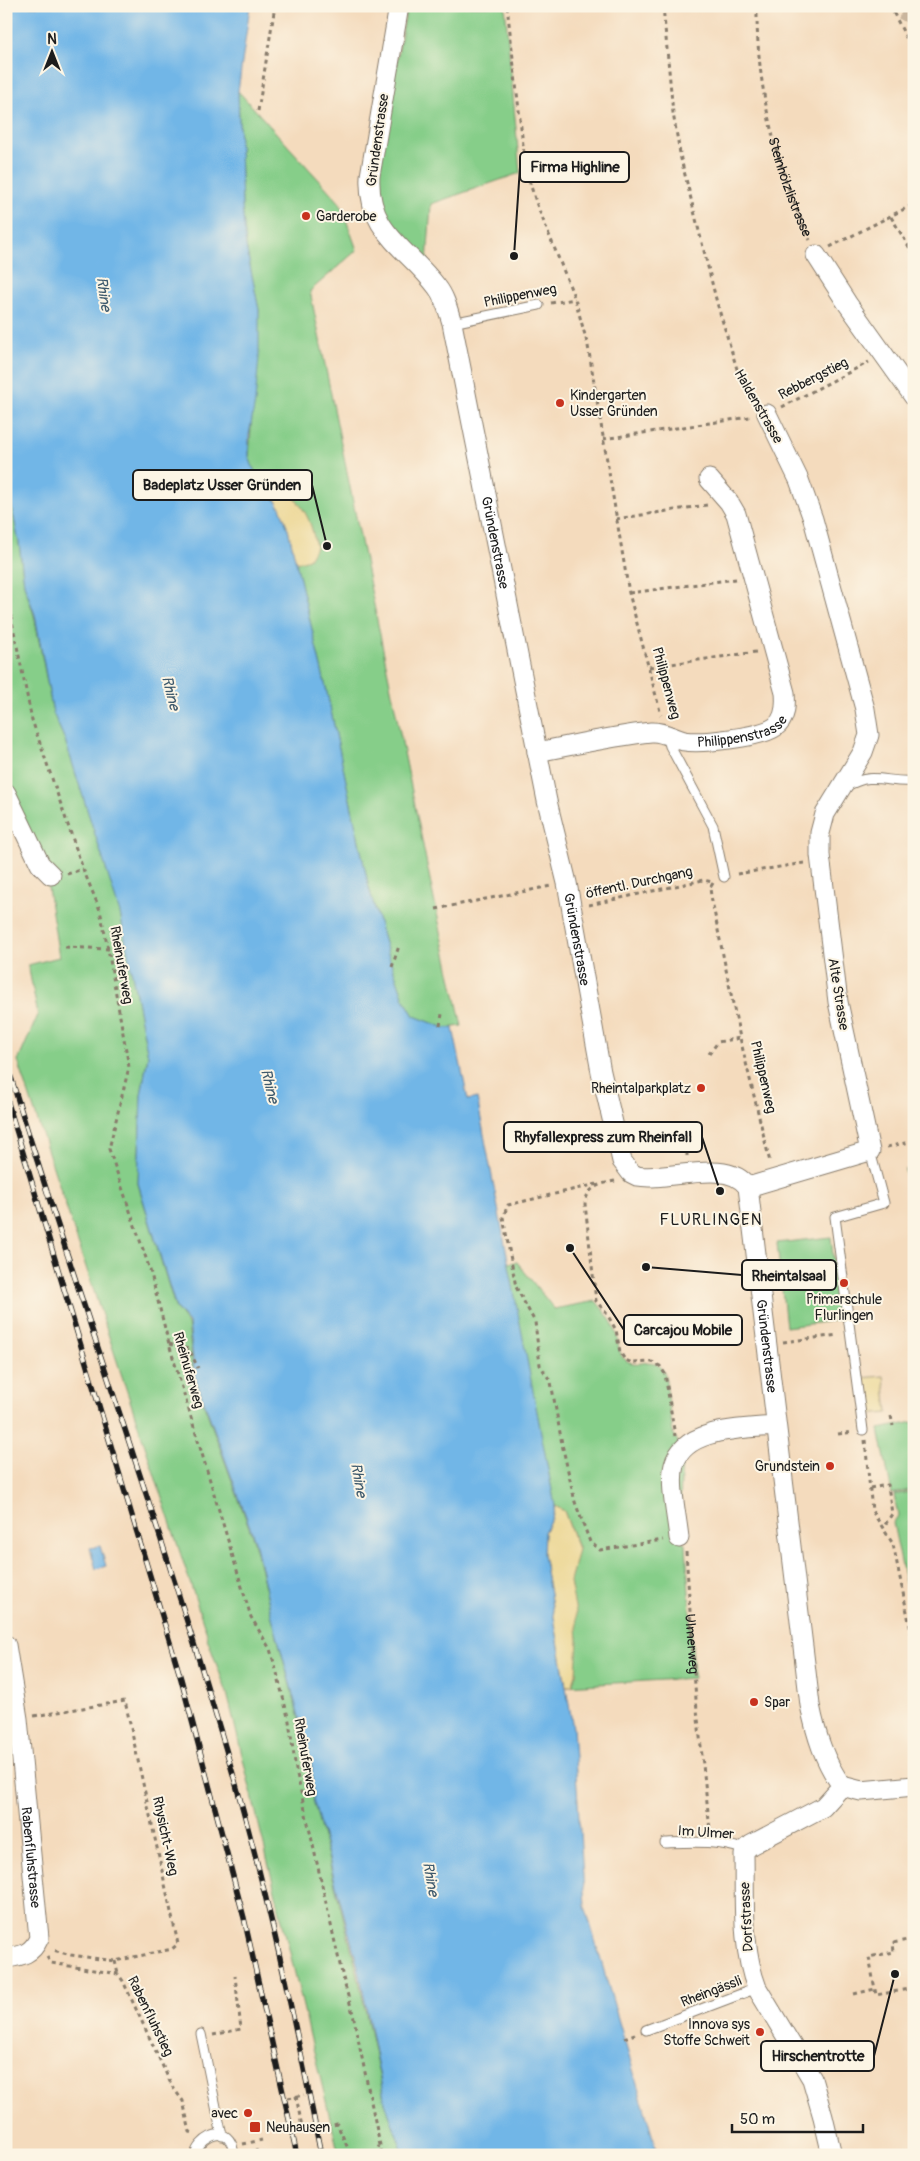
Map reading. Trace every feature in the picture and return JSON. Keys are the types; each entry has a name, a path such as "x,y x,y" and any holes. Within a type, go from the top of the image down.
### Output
{"street":[{"name":"Gründenstrasse","path":"399,6 373,156 369,192 373,209 388,234 438,288 447,306 452,323 537,752 567,883 570,909 601,1072 622,1161 637,1176"},
{"name":"Steinhölzlistrasse","path":"816,255 914,397"},
{"name":"Haldenstrasse","path":"767,414 799,480 813,519 865,709 869,736 863,752 837,792"},
{"name":"Philippenstrasse","path":"537,752 653,732 683,740 700,742 761,732 775,727 786,710 785,692 774,650 733,508 709,479"},
{"name":"Alte Strasse","path":"837,792 825,814 820,833 820,855 838,1002 870,1151"},
{"path":"6,793 40,864 51,874"},
{"path":"637,1176 722,1172 738,1176 748,1187 870,1151"},
{"name":"Gründenstrasse","path":"748,1187 810,1704 816,1733 824,1755 830,1770 842,1786"},
{"path":"679,1538 672,1479 674,1464 682,1450 697,1438 716,1432 776,1426"},
{"name":"Rabenfluhstrasse","path":"6,1645 18,1719 40,1938 39,1950"},
{"path":"745,1850 823,1807 842,1786 860,1791 914,1786"},
{"name":"Dorfstrasse","path":"745,1850 748,1951 751,1973 757,1988 812,2079 824,2117 832,2155"},
{"path":"6,1958 23,1956 39,1950"}],"lane":[{"name":"Philippenweg","path":"452,323 539,305"},
{"name":"Philippenweg","path":"667,735 670,746 713,826 724,877"},
{"path":"837,792 861,780 877,777 914,781"},
{"path":"862,1431 835,1217 884,1204 870,1151"},
{"name":"Im Ulmer","path":"665,1843 712,1843 734,1845 745,1850"},
{"name":"Rheingässli","path":"646,2030 757,1988"},
{"path":"202,2036 222,2136"},
{"path":"195,2155 199,2145 210,2137 222,2136 231,2142 234,2155"}],"path":[{"path":"258,111 275,6"},
{"path":"507,6 526,171 537,205 575,299"},
{"name":"Haldenstrasse","path":"663,6 673,113 681,159 700,237 737,369 767,414"},
{"name":"Steinhölzlistrasse","path":"757,6 762,83 778,159 796,212 816,255"},
{"path":"890,6 914,53"},
{"path":"816,255 914,204"},
{"path":"890,217 914,255"},
{"name":"Philippenweg","path":"539,305 575,299 588,346 629,593 667,735"},
{"name":"Rebbergstieg","path":"603,439 767,414 883,354"},
{"path":"616,519 685,508"},
{"path":"629,593 754,577"},
{"name":"Rheinuferweg","path":"6,592 32,720 83,869 100,910 108,949 129,1067 110,1149 150,1270 169,1344 251,1617 270,1649 277,1673 289,1721 296,1770 343,1978 353,2014 382,2155"},
{"path":"649,667 774,650"},
{"path":"713,882 724,877 803,862 824,883"},
{"name":"öffentl. Durchgang","path":"570,909 703,880 713,882"},
{"name":"Philippenweg","path":"713,882 710,888 711,896 740,1038 774,1180"},
{"path":"436,909 567,883"},
{"path":"65,947 108,949 120,946"},
{"path":"392,967 399,946"},
{"path":"440,1026 442,1014"},
{"path":"709,1054 718,1042 740,1038"},
{"path":"870,1151 914,1141"},
{"path":"637,1176 508,1205 503,1217 516,1287 535,1322 540,1365 551,1382 562,1444 576,1502 590,1542 600,1550 679,1538"},
{"path":"597,1184 586,1196 584,1204 596,1301 607,1314 616,1330 620,1352 625,1360 633,1363 652,1362 660,1366 665,1374 673,1432 682,1450"},
{"path":"767,1344 851,1333"},
{"path":"169,1344 189,1349 198,1368"},
{"path":"891,1416 893,1426"},
{"path":"838,1434 862,1431 872,1511 893,1544 914,1646"},
{"path":"870,1488 888,1485 892,1514 883,1528"},
{"name":"Ulmerweg","path":"679,1538 686,1544 696,1700 712,1843"},
{"name":"Rhysicht-Weg","path":"18,1719 125,1701 178,1944 172,1949 115,1961 71,1955 56,1949 39,1950"},
{"path":"914,1948 912,1939 893,1943 894,1952 869,1957 876,1995 914,1988"},
{"name":"Rabenfluhstieg","path":"39,1950 52,1963 118,1974 172,2086 183,2101 190,2132 210,2137"},
{"path":"115,1961 118,1974"},
{"path":"202,2036 241,2029 235,1976"},
{"path":"854,1994 874,1989"},
{"path":"288,2098 304,2095"},
{"path":"296,2096 303,2132"},
{"path":"326,2127 337,2124 350,2153 357,2155"},
{"path":"241,2144 262,2140"},
{"path":"375,2155 380,2145"}],"green space":[{"path":"407,6 505,6 520,173 431,204 427,263 390,224 380,202 377,168"},
{"path":"905,6 914,6 914,30"},
{"path":"238,91 340,203 357,250 310,291 436,909 462,1026 445,1028 414,1016 404,999 389,957 369,888 326,688 288,529 280,507 254,470 249,457 259,310 246,246 242,206"},
{"path":"6,490 9,493 19,543 24,584 34,615 53,713 65,740 120,912 148,1056 141,1095 138,1184 175,1307 188,1324 194,1377 254,1541 311,1764 313,1799 357,1971 385,2103 404,2155 339,2155 227,1693 207,1638 18,1061 38,1015 28,965 59,957 48,888 6,801"},
{"path":"914,1169 914,1211 912,1211 905,1170"},
{"path":"831,1237 840,1320 786,1327 777,1243"},
{"path":"517,1262 554,1309 596,1301 613,1324 621,1355 627,1361 633,1363 651,1362 656,1364 665,1374 673,1433 682,1449 679,1538 686,1544 694,1678 566,1686 555,1630 578,1548 564,1511 555,1506 508,1263"},
{"path":"914,1422 914,1489 892,1494 879,1429"},
{"path":"914,1491 914,1625 893,1523 898,1516 894,1495"}],"sand":[{"path":"265,484 282,484 305,512 316,547 309,559 296,563 281,511"},
{"path":"884,1376 888,1413 866,1415 861,1378"},
{"path":"555,1506 564,1511 578,1549 570,1582 576,1612 578,1640 576,1674 572,1686 566,1686 543,1554 544,1532 552,1518"}],"water":[{"name":"Rhine","path":"6,6 250,6 238,91 242,206 246,246 259,310 259,357 255,402 249,435 249,457 254,470 280,507 288,529 326,688 369,888 389,957 404,999 414,1016 445,1028 453,1028 468,1100 477,1098 555,1506 552,1518 544,1532 543,1554 573,1728 585,1906 658,2155 404,2155 385,2103 359,1971 313,1799 312,1765 272,1617 255,1541 195,1377 189,1323 176,1308 138,1183 141,1095 148,1056 120,913 65,740 53,713 35,615 24,584 19,543 9,493 6,489"},
{"path":"100,1546 106,1566 96,1569 90,1548"}],"tunnel":[{"path":"905,6 914,11"}],"railway":[{"path":"6,1061 180,1600 235,1781 282,1967 321,2155"},
{"path":"6,1096 181,1679 244,1918 297,2155"}],"place":[{"name":"Garderobe","path":"306,216"},
{"name":"Firma Highline","path":"514,256"},
{"name":"Kindergarten Usser Gründen","path":"560,403"},
{"name":"Badeplatz Usser Gründen","path":"327,546"},
{"name":"Rheintalparkplatz","path":"701,1088"},
{"name":"Rhyfallexpress zum Rheinfall","path":"720,1191"},
{"name":"Carcajou Mobile","path":"570,1248"},
{"name":"Rheintalsaal","path":"646,1267"},
{"name":"Primarschule Flurlingen","path":"844,1283"},
{"name":"Grundstein","path":"830,1466"},
{"name":"Spar","path":"754,1702"},
{"name":"Hirschentrotte","path":"895,1974"},
{"name":"Innova sys Stoffe Schweit","path":"760,2032"},
{"name":"avec","path":"248,2113"},
{"name":"Neuhausen","path":"255,2127"}],"district":[{"name":"FLURLINGEN","path":"711,1219"}]}
